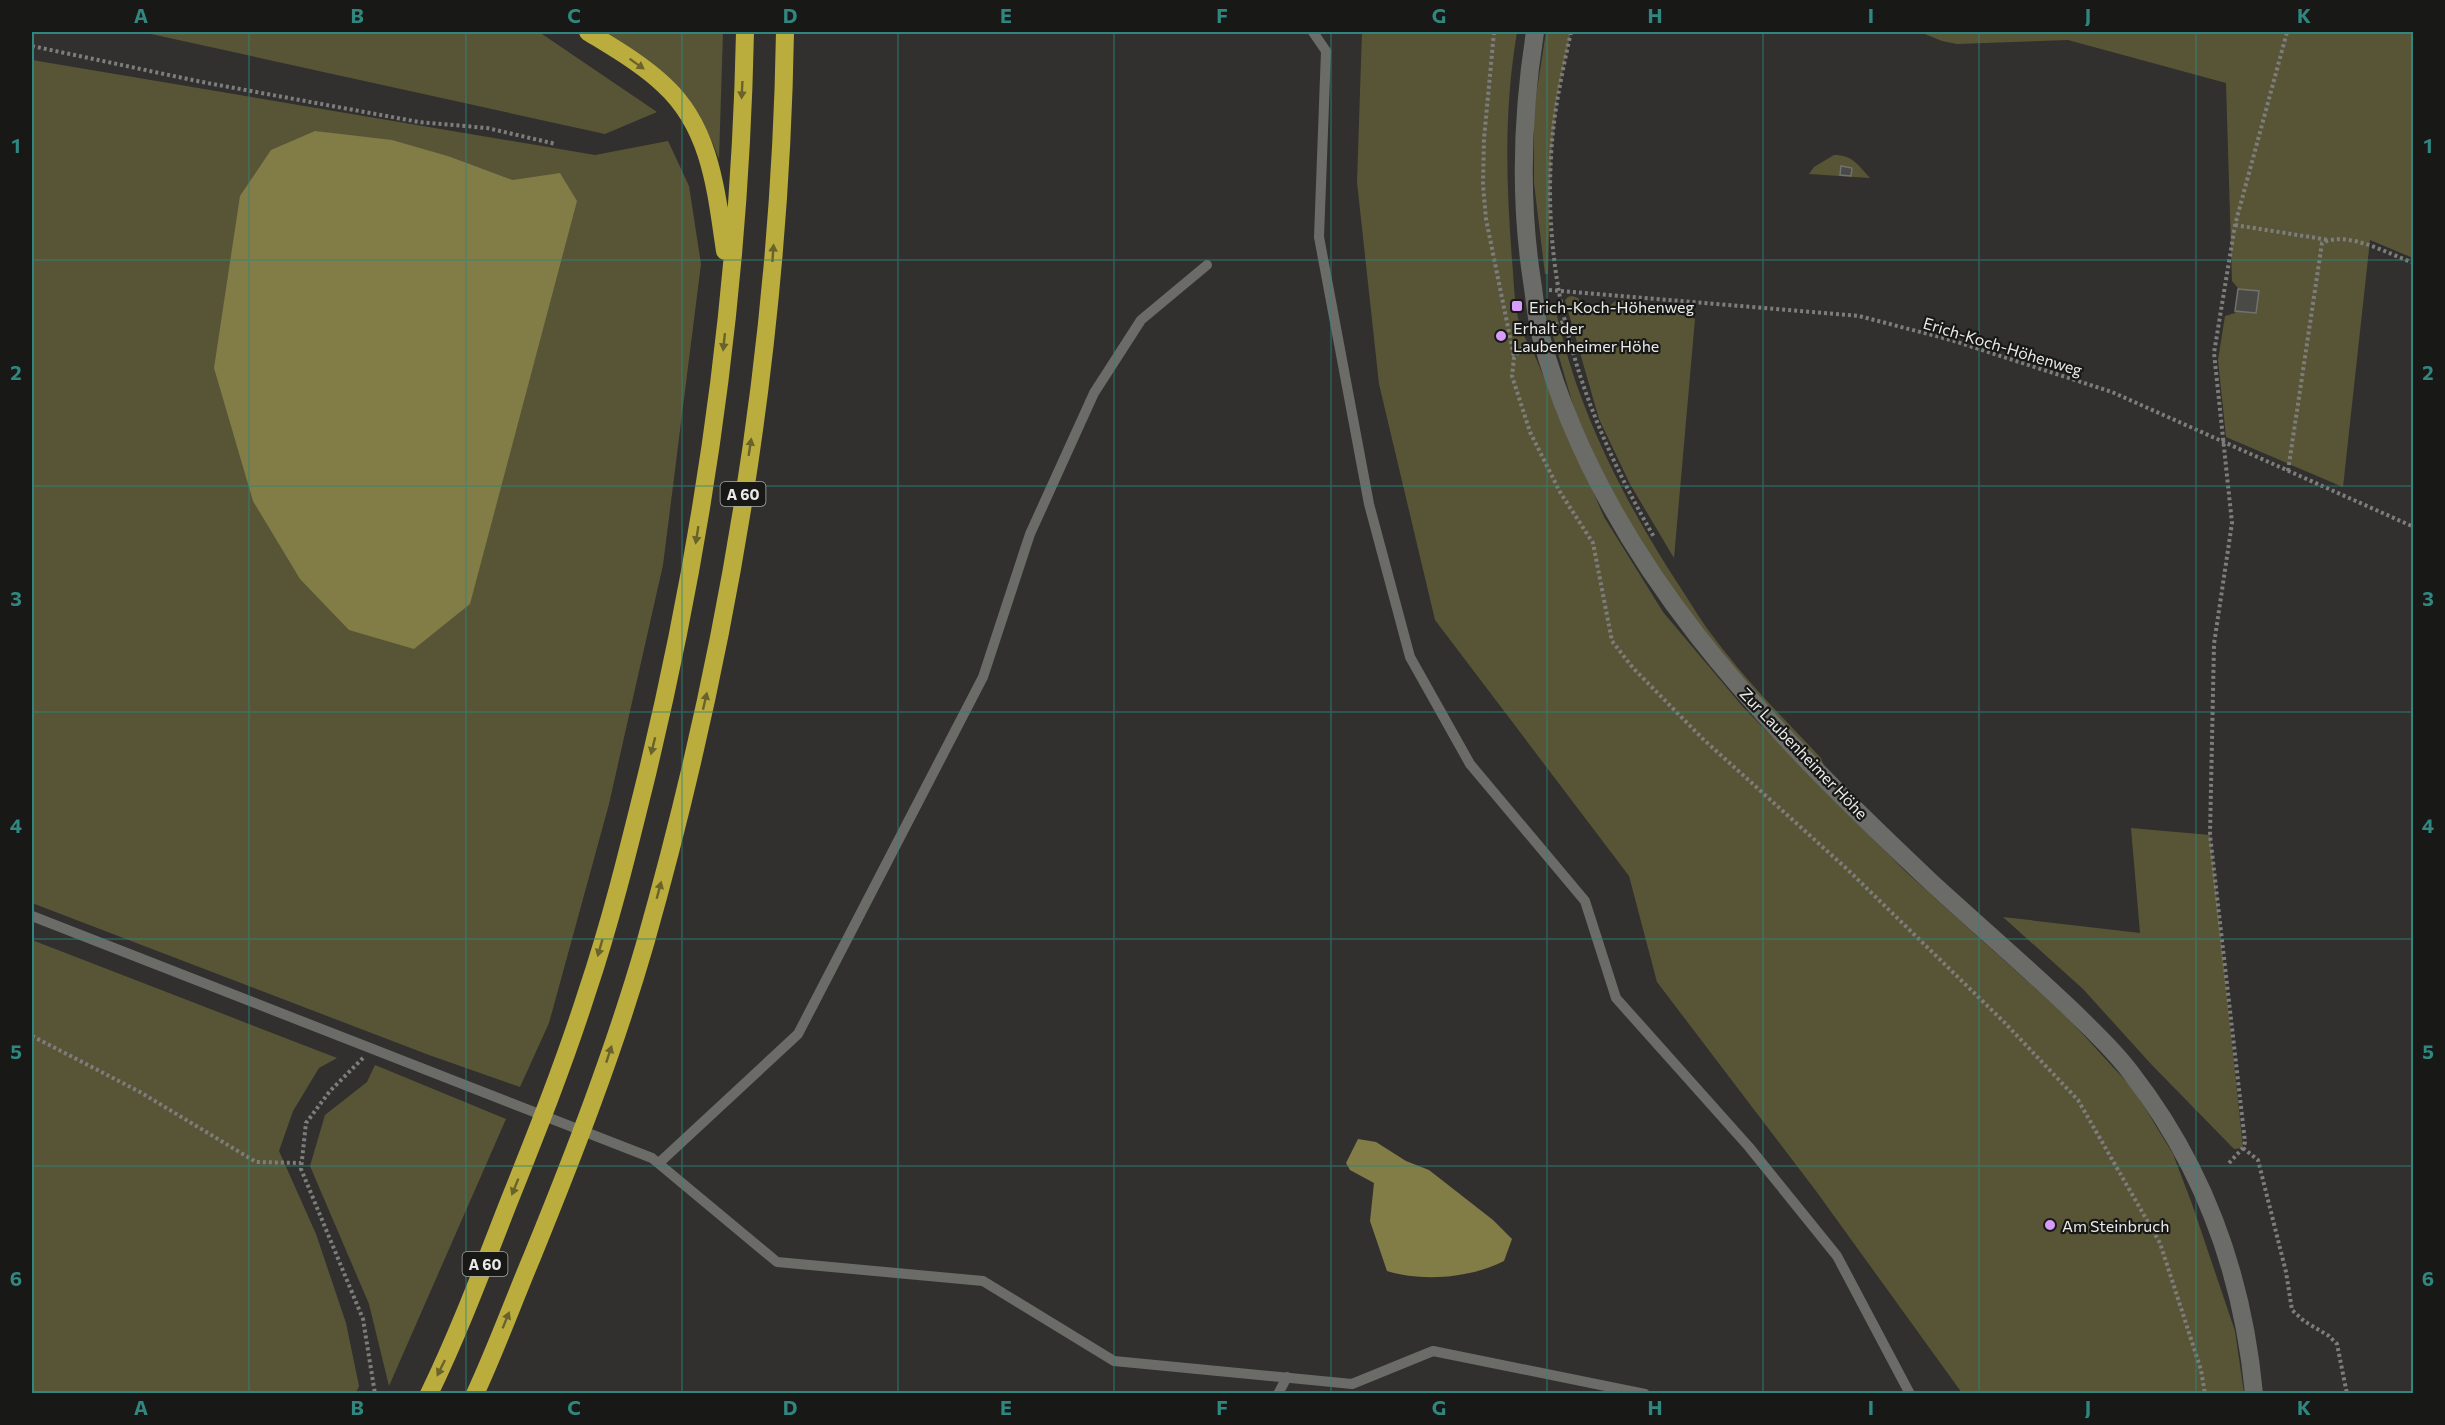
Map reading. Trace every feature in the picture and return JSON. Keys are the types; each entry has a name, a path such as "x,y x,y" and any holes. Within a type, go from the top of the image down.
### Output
{"highway":[{"name":"A 60","path":"588,32 663,84 676,96 695,123 709,159 715,184 730,284"},
{"name":"A 60","path":"429,1394 455,1340 537,1133 588,991 633,831 672,671 694,556 717,409 730,284 745,32"},
{"name":"A 60","path":"475,1394 577,1146 644,947 679,819 731,576 754,423 772,277 783,104 784,32"}],"street":[{"name":"Zur Laubenheimer Höhe","path":"1535,32 1527,92 1523,171 1527,245 1539,333 1554,382 1586,458 1611,508 1648,571 1683,620 1762,716 1931,882 2059,998 2103,1041 2130,1072 2193,1168 2211,1208 2237,1289 2252,1364 2254,1394"}],"lane":[{"path":"1313,32 1326,51 1319,237 1370,504 1410,657 1470,764 1585,901 1616,998 1749,1147 1837,1256 1910,1394"},
{"path":"659,1163 798,1034 983,677 1030,534 1094,393 1140,320 1207,265"},
{"path":"32,916 652,1158 777,1262 983,1281 1114,1361 1352,1384 1433,1351 1645,1394"},
{"path":"1278,1394 1287,1377"}],"path":[{"path":"1494,32 1486,117 1483,185 1486,219 1514,358 1512,376 1530,432 1560,492 1593,543 1612,641 1633,668 1703,739 1847,869 2005,1023 2079,1100 2160,1243 2201,1370 2205,1394"},
{"path":"1571,32 1557,98 1551,156 1550,212 1563,322 1592,414 1626,488 1658,545"},
{"path":"2229,1163 2246,1142 2210,835 2214,644 2232,523 2214,353 2235,225 2287,32"},
{"path":"32,46 202,82 418,122 487,128 556,144"},
{"path":"2235,225 2329,240 2355,240 2414,263"},
{"path":"2288,471 2319,251 2322,243 2329,240"},
{"name":"Erich-Koch-Höhenweg","path":"1559,291 1858,316 1951,340 2112,392 2414,527"},
{"path":"1514,358 1525,343"},
{"path":"32,1036 140,1092 256,1162 301,1163"},
{"path":"372,1050 330,1091 306,1123 301,1169 363,1319 375,1394"},
{"path":"2243,1148 2258,1160 2286,1272 2292,1311 2337,1344 2347,1394"}],"shaded area":[{"path":"142,32 539,32 657,112 605,134"},
{"path":"605,32 723,32 719,159 699,116 674,84 643,58"},
{"path":"1362,32 1517,32 1510,89 1507,145 1510,231 1518,317 1525,338 1531,347 1604,517 1663,612 1743,707 1905,871 2067,1017 2134,1090 2173,1154 2192,1204 2235,1331 2244,1393 1962,1393 1816,1191 1657,982 1629,876 1435,620 1379,384 1357,182"},
{"path":"1546,32 1571,32 1557,98 1551,156 1548,274 1545,274 1534,183 1534,109"},
{"path":"1920,32 2413,32 2413,258 2370,240 2343,487 2226,437 2218,360 2225,316 2235,313 2238,288 2232,281 2226,83 2068,40 1957,44"},
{"path":"32,60 595,155 668,141 689,186 701,264 663,565 609,804 549,1023 520,1087 429,1055 32,903","holes":["315,131 451,157 513,180"]},
{"path":"315,131 392,140 451,157 513,180 560,173 577,201 470,604 414,649 349,630 300,579 253,501 214,368 240,196 271,150"},
{"path":"1834,155 1851,159 1870,178 1809,174 1814,167"},
{"path":"1572,296 1578,298 1585,309 1591,310 1596,305 1609,306 1617,300 1643,303 1646,307 1677,310 1695,319 1674,558 1630,484 1599,419 1565,300"},
{"path":"1549,306 1555,306 1576,382 1605,454 1661,557 1727,655 1821,758 1824,766 1754,694 1663,578 1607,483 1575,412 1547,315"},
{"path":"2131,828 2210,835 2243,1148 2234,1149 2151,1064 2083,989 2003,917 2140,933"},
{"path":"32,940 337,1058 319,1068 293,1111 279,1151 316,1234 346,1323 359,1386 356,1393 32,1393"},
{"path":"375,1065 506,1119 389,1386 369,1304 310,1166 325,1115 367,1082"},
{"path":"1358,1139 1376,1142 1406,1161 1429,1170 1493,1220 1512,1239 1504,1261 1462,1275 1431,1277 1387,1271 1370,1221 1374,1183 1350,1170 1346,1163"}],"building":[{"path":"1841,166 1852,168 1851,176 1840,175"},
{"path":"2238,289 2259,291 2256,313 2235,311"}],"place":[{"name":"Erich-Koch-Höhenweg","path":"1517,306"},
{"name":"Erhalt der Laubenheimer Höhe","path":"1501,336"},
{"name":"Am Steinbruch","path":"2050,1225"}]}
